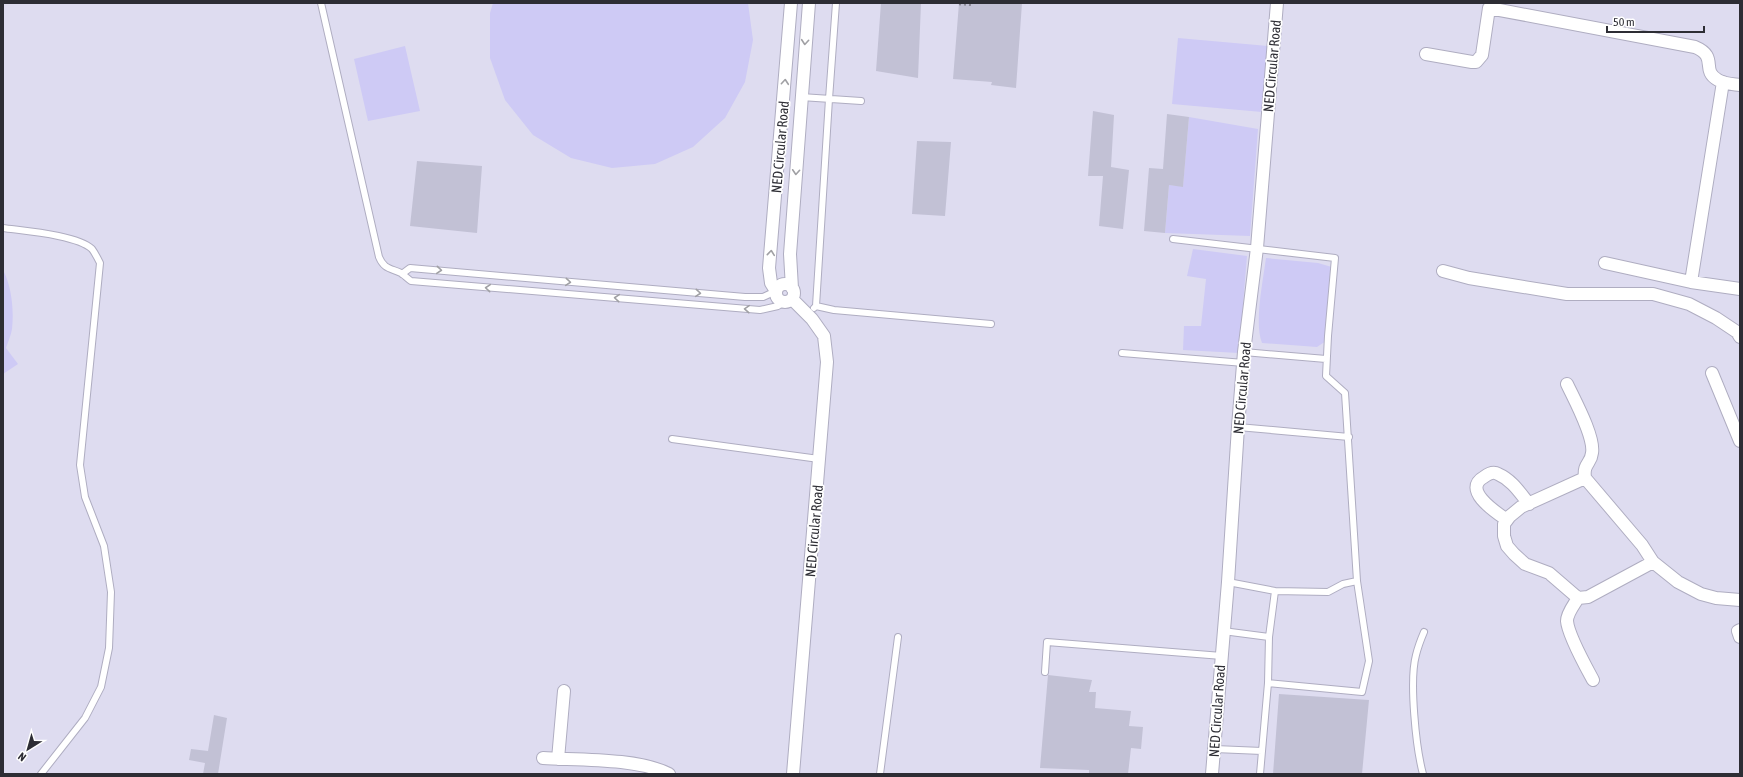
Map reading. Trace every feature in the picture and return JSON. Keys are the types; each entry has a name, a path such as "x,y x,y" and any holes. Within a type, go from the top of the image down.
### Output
{"street":[{"name":"NED Circular Road","path":"792,3 769,268 771,283 776,291 777,299 789,297 812,310 824,336 827,362 793,774"},
{"name":"NED Circular Road","path":"789,297 790,254 809,3"},
{"name":"NED Circular Road","path":"1212,774 1228,582 1238,427 1244,358 1257,248 1277,3"},
{"path":"1426,54 1476,62 1482,55 1489,8 1694,47 1704,51 1708,57 1708,69 1717,80 1740,85"},
{"path":"1691,282 1723,82"},
{"path":"1605,263 1691,282 1740,289"},
{"path":"1443,271 1469,278 1567,294 1653,294 1688,304 1716,318 1737,332 1740,337"},
{"path":"776,291 778,287 785,284 789,297"},
{"path":"1712,373 1740,441"},
{"path":"1567,384 1592,443 1592,453 1584,470 1586,478 1642,545 1653,562 1678,582 1701,594 1716,598 1735,600 1740,591"},
{"path":"1507,520 1491,508 1478,494 1478,483 1481,478 1490,473 1496,473 1512,483 1528,504"},
{"path":"1586,478 1521,507 1504,524 1504,536 1507,546 1525,564 1549,573 1578,598 1588,597 1653,562"},
{"path":"1578,598 1570,611 1567,621 1576,647 1593,680"},
{"path":"1740,630 1738,631 1740,637"},
{"path":"558,759 564,691"},
{"path":"543,758 634,763 658,769 668,774"}],"lane":[{"path":"321,3 379,257 382,265 388,269 402,274 411,281 749,309 768,309 778,306 789,297"},
{"path":"836,3 812,310 834,310 991,324"},
{"path":"801,97 861,101"},
{"path":"3,228 64,237 79,242 92,249 100,263 80,465 85,497 104,546 109,576 111,592 108,648 101,687 85,718 42,774"},
{"path":"1173,239 1335,258 1326,359 1326,376 1345,393 1358,581 1369,660 1362,692 1268,683"},
{"path":"402,274 410,268 745,297 763,297 776,291"},
{"path":"1122,354 1326,359"},
{"path":"1238,427 1349,436"},
{"path":"672,439 819,459"},
{"path":"1228,582 1276,591 1328,592 1343,584 1358,581"},
{"path":"1260,774 1268,683 1270,637 1276,591"},
{"path":"1223,631 1270,637"},
{"path":"1423,774 1416,721 1413,678 1416,656 1424,632"},
{"path":"880,774 898,637"},
{"path":"1045,672 1047,642 1222,656"},
{"path":"1215,749 1262,751"}],"path":[{"path":"959,4 973,5"}],"shaded area":[{"path":"493,3 748,3 753,40 745,82 725,118 693,147 655,164 612,168 571,158 533,135 505,100 490,58 490,13"},
{"path":"1178,38 1268,46 1262,112 1172,104"},
{"path":"405,46 420,111 368,121 354,59"},
{"path":"1189,117 1258,129 1250,236 1165,233 1169,185 1183,186"},
{"path":"1193,249 1247,256 1239,353 1183,350 1184,326 1201,326 1206,279 1187,276"},
{"path":"1266,258 1318,263 1335,268 1329,339 1317,347 1262,343 1259,313"},
{"path":"3,270 12,299 13,315 12,329 6,348 18,364 3,374"}],"building":[{"path":"881,3 921,3 918,78 876,71"},
{"path":"959,3 1022,3 1016,88 991,85 992,82 953,79"},
{"path":"1093,111 1114,115 1111,167 1129,170 1123,229 1099,226 1103,176 1088,176"},
{"path":"1167,114 1189,117 1183,187 1169,185 1165,233 1144,231 1149,168 1163,169"},
{"path":"917,141 951,142 945,216 912,214"},
{"path":"417,161 482,166 477,233 410,226"},
{"path":"1048,675 1092,680 1089,692 1096,692 1095,708 1131,711 1129,726 1143,727 1141,749 1131,748 1128,774 1089,774 1089,770 1040,768"},
{"path":"1279,694 1369,700 1362,774 1273,774"},
{"path":"214,715 227,718 218,774 203,774 205,763 189,760 191,749 208,751"}]}
